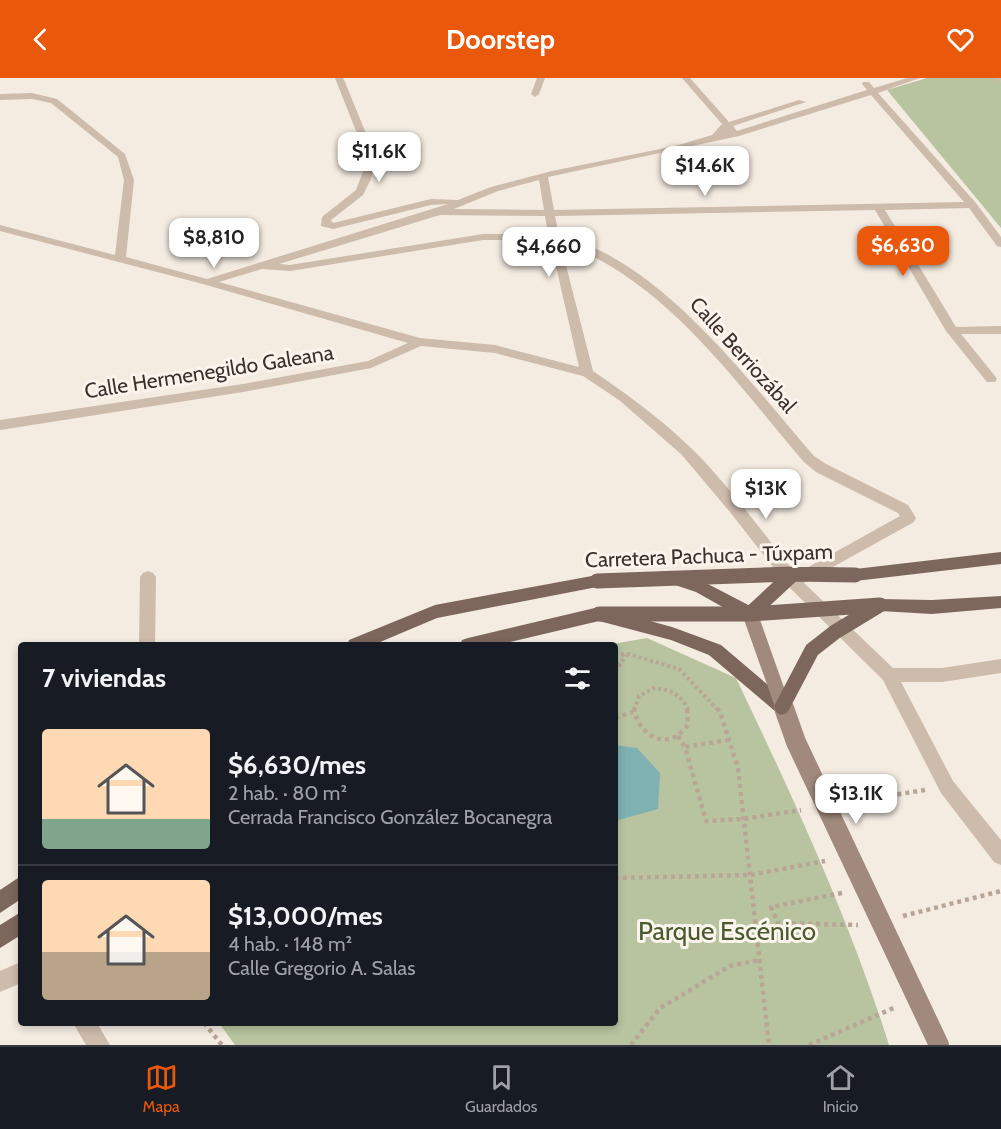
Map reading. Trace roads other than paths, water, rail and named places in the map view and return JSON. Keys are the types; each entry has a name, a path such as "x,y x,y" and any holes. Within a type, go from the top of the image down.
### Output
{"main road":[{"name":"Carretera Pachuca - Túxpam","path":"362,642 435,612 597,581 855,575 1001,558"},
{"path":"673,578 701,587 750,614 796,742 939,1045"},
{"path":"750,614 793,578"},
{"path":"481,642 599,614 750,614 880,605 932,607 1001,602"},
{"path":"782,707 812,650 835,632 880,605"},
{"path":"599,614 672,634 715,650 782,707"},
{"path":"0,903 18,888"},
{"path":"0,938 18,924"}],"street":[{"path":"339,78 363,134 371,165 362,191 326,219 325,224 333,226 432,202 463,200"},
{"path":"535,94 541,78"},
{"path":"688,78 725,126 736,134"},
{"path":"207,282 439,212 463,200 543,176 688,146 717,135 736,134 869,86 883,78"},
{"path":"855,86 869,86 916,78"},
{"path":"869,86 972,206 1001,244"},
{"path":"0,97 32,96 54,101 122,156 129,180 120,259"},
{"path":"717,135 725,126 812,99"},
{"path":"543,176 554,237 587,373"},
{"path":"439,212 550,213 972,206"},
{"path":"879,208 952,331 991,379"},
{"path":"0,228 207,282 353,325 420,342 495,350 587,373 623,397 686,451 793,578 889,675 947,787 1001,855"},
{"name":"Calle Berriozábal","path":"264,266 290,268 483,237 554,237 574,242 621,267 669,304 704,337 809,459 821,468 903,509 909,518 793,578"},
{"path":"952,331 1001,330"},
{"name":"Calle Hermenegildo Galeana","path":"0,425 243,388 371,364 420,342"},
{"path":"147,642 148,577"},
{"path":"889,675 942,675 1001,666"},
{"path":"0,982 18,973"},
{"path":"86,1026 99,1045"}],"water":[{"path":"618,745 637,748 660,773 658,809 618,820"}],"park label":[{"name":"Parque Escénico","path":"727,931"}]}
